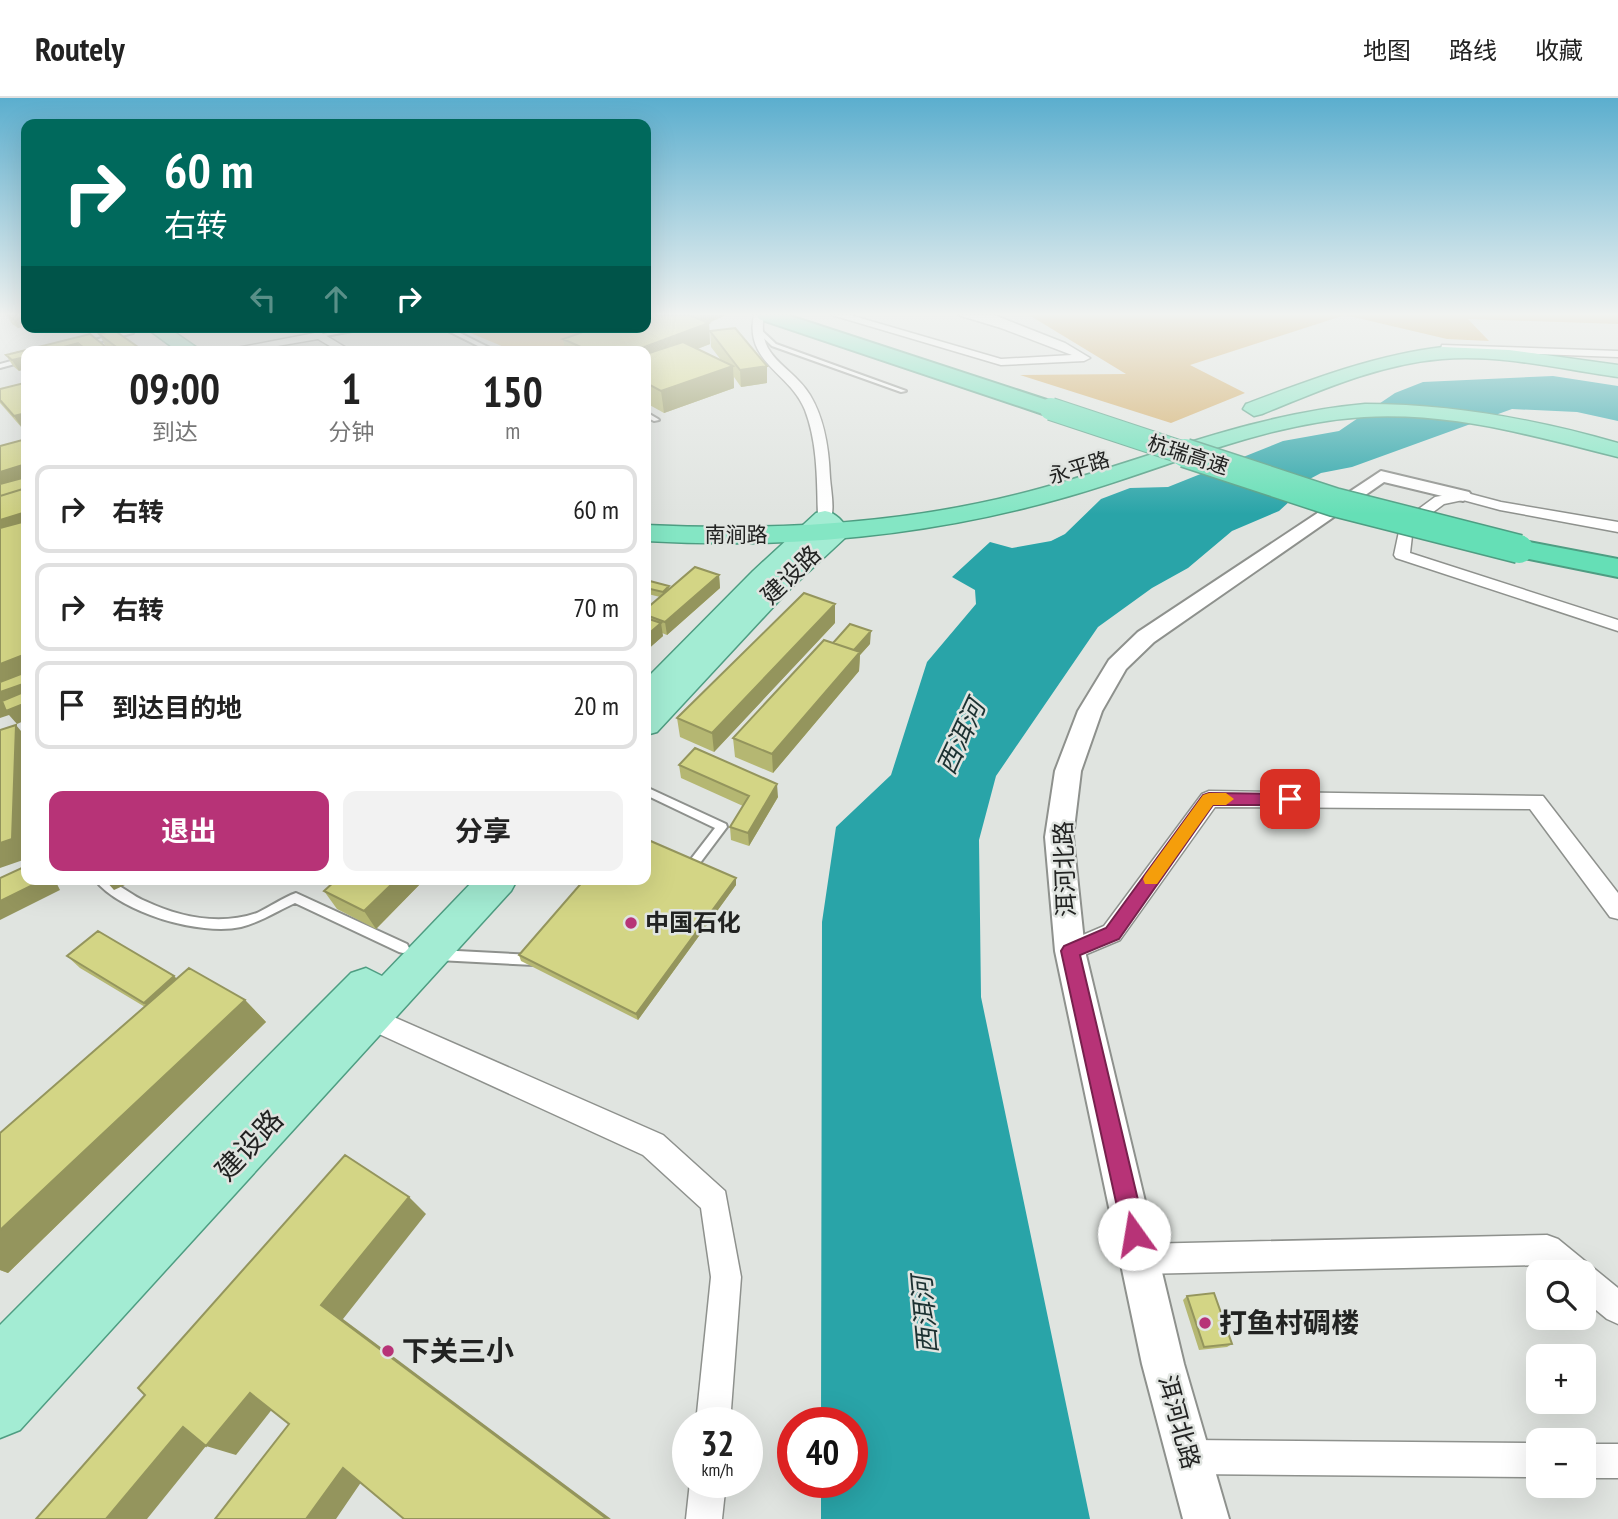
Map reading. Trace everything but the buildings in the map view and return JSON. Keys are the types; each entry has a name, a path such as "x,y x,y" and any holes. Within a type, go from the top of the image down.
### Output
{"highway":[{"name":"杭瑞高速","path":"972,381 1056,406"},
{"name":"杭瑞高速","path":"985,381 1334,502 1521,543 1618,568"},
{"path":"1169,456 1228,418 1334,381"},
{"name":"永平路","path":"824,529 940,519 1008,505 1169,456 1271,416 1328,400 1430,400 1534,416 1618,438"},
{"name":"永平路","path":"824,529 994,492 1081,468 1228,418 1344,412 1438,412 1531,426 1618,450"},
{"name":"南涧路","path":"651,518 747,521 824,529"},
{"name":"南涧路","path":"651,533 719,536 824,529"},
{"name":"杭瑞高速","path":"1521,543 1618,554"}],"main road":[{"name":"建设路","path":"651,692 762,577 824,529"},
{"name":"建设路","path":"651,719 778,585 824,529"},
{"name":"建设路","path":"416,951 464,885"},
{"name":"建设路","path":"0,1410 358,1012 416,951 492,885"},
{"name":"建设路","path":"0,1364 358,1012"}],"street":[{"path":"791,381 804,394 820,440 824,529"},
{"name":"洱河北路","path":"1206,1519 1163,1364 1070,951 1059,837 1068,771 1090,711 1117,665 1146,637 1381,476 1463,496"},
{"path":"1618,527 1524,511 1463,496 1440,500 1406,525 1402,555 1618,626"},
{"path":"1070,951 1112,933 1209,799 1536,801 1618,910"},
{"path":"358,1012 653,1145 715,1202 726,1277 714,1407"},
{"path":"1140,1259 1547,1250 1559,1260"},
{"path":"1596,1290 1618,1308"},
{"path":"1189,1457 1526,1460"},
{"path":"1596,1461 1618,1461"},
{"path":"704,1519 706,1498"}],"lane":[{"path":"876,381 903,391"},
{"path":"651,417 656,420"},
{"path":"651,793 722,827 681,880"},
{"path":"106,885 115,892 165,915 207,925 227,925 259,917 284,901 296,898 416,951 549,960"}],"shaded area":[{"path":"1040,381 1222,381 1245,393 1171,423"}],"water":[{"name":"西洱河","path":"1588,381 1618,386 1618,421 1577,412 1512,409 1352,467 1321,473 1289,490 1290,501 1279,511 1232,531 1188,568 1152,588 1098,627 996,776 979,840 981,997 1090,1519 821,1519 821,1498 868,1498 868,1407 821,1407 822,922 836,827 891,775 927,662 976,604 975,590 952,577 990,542 1012,548 1051,541 1065,534 1101,499 1130,488 1168,487 1283,441 1339,431 1395,393 1423,382"}],"slow traffic":[{"path":"1151,879 1209,799 1226,799"}],"place":[{"name":"中国石化","path":"631,923"},
{"name":"打鱼村碉楼","path":"1205,1323"},
{"name":"下关三小","path":"388,1351"}],"route":[{"path":"1134,1234 1070,951 1112,933 1209,799 1290,799"}]}
